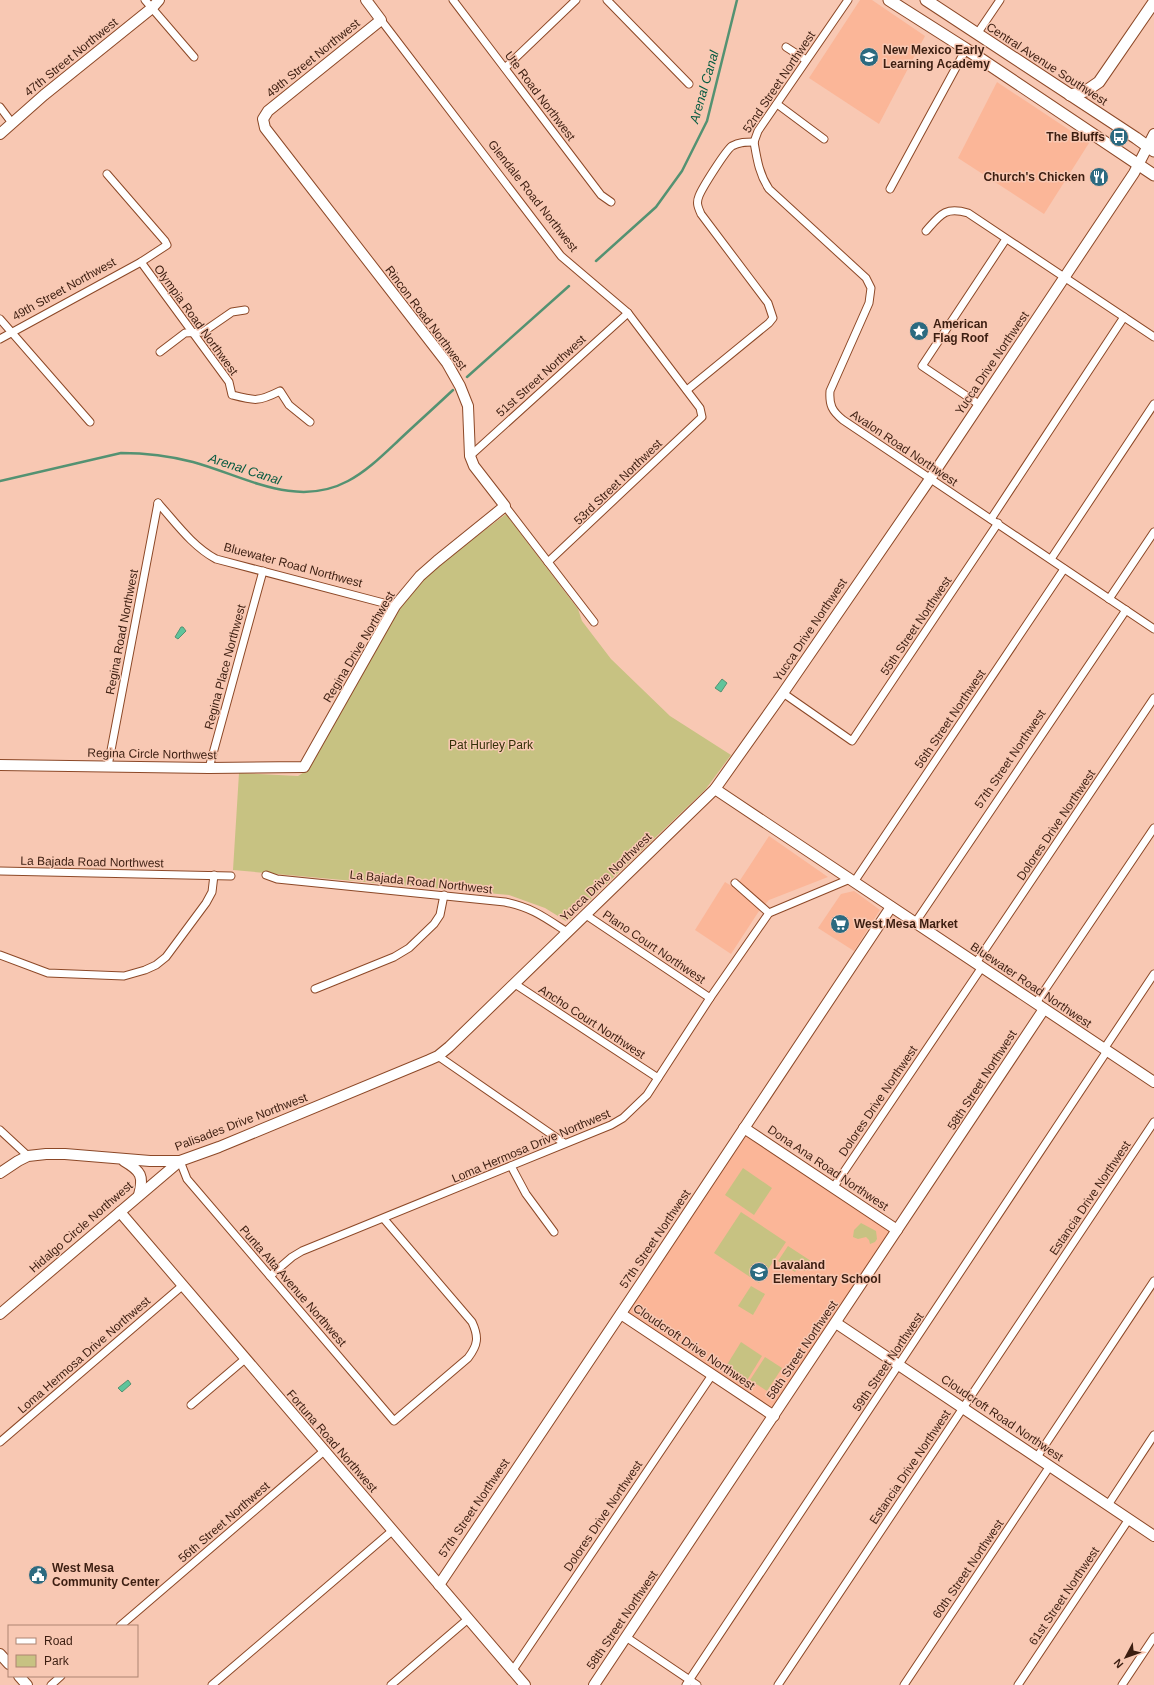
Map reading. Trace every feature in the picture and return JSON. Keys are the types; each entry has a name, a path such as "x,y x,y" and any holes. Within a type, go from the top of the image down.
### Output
{"main road":[{"path":"889,0 966,49 1154,175"},
{"name":"Central Avenue Southwest","path":"926,0 1151,149"},
{"path":"1070,94 1086,91 1099,82 1154,2"}],"street":[{"name":"47th Street Northwest","path":"0,134 148,4 160,0"},
{"name":"Glendale Road Northwest","path":"366,0 561,256 628,313 700,408 702,416"},
{"name":"Ute Road Northwest","path":"453,0 601,195 611,202"},
{"path":"505,68 576,0"},
{"path":"607,0 688,84"},
{"name":"52nd Street Northwest","path":"687,390 769,323 773,318 768,303 701,214 697,205 699,196 731,147 738,143 754,142 758,132 848,0"},
{"path":"976,34 1000,0"},
{"path":"148,4 194,57"},
{"name":"49th Street Northwest","path":"262,119 268,111 381,20"},
{"path":"786,46 806,60"},
{"path":"890,189 966,49"},
{"path":"777,104 824,139"},
{"path":"0,107 12,123"},
{"name":"Rincon Road Northwest","path":"262,119 265,128 447,363 460,386 468,406 470,456 474,466 594,622"},
{"name":"Yucca Drive Northwest","path":"438,1056 515,984 715,789 930,479 1065,278 1138,165 1151,149 1154,134"},
{"name":"Avalon Road Northwest","path":"754,142 762,179 769,189 866,278 871,288 869,303 830,391 831,407 835,414 1154,629"},
{"name":"49th Street Northwest","path":"0,340 11,332 140,262 167,244 107,174"},
{"path":"926,231 941,214 949,210 957,210 968,213 1154,337"},
{"path":"980,404 922,366 1006,239"},
{"name":"Olympia Road Northwest","path":"140,262 194,332 229,382 232,394 252,400 265,399 280,391 289,405 310,422"},
{"path":"160,352 185,333 203,332 232,312 245,310"},
{"name":"51st Street Northwest","path":"470,456 628,313"},
{"path":"991,519 1124,317"},
{"path":"0,319 90,422"},
{"path":"1050,559 1154,404"},
{"name":"53rd Street Northwest","path":"548,562 702,416"},
{"name":"Bluewater Road Northwest","path":"158,502 191,541 203,552 216,559 395,606"},
{"name":"Regina Road Northwest","path":"108,766 158,502"},
{"name":"Regina Drive Northwest","path":"304,767 395,606 420,576 505,506"},
{"name":"55th Street Northwest","path":"782,693 852,741 998,523"},
{"path":"1109,599 1154,532"},
{"name":"56th Street Northwest","path":"852,880 1064,569"},
{"name":"Regina Place Northwest","path":"209,768 263,571"},
{"name":"57th Street Northwest","path":"915,923 1126,610"},
{"name":"Dolores Drive Northwest","path":"833,1188 1154,698"},
{"name":"Regina Circle Northwest","path":"0,765 209,768 304,767"},
{"name":"Bluewater Road Northwest","path":"715,789 1154,1082"},
{"name":"58th Street Northwest","path":"594,1685 897,1230 1154,828"},
{"name":"La Bajada Road Northwest","path":"0,871 232,876"},
{"path":"0,955 48,973 124,976 145,970 156,965 166,957 201,910 212,892 214,875"},
{"name":"La Bajada Road Northwest","path":"266,875 277,879 505,902 525,906 567,932"},
{"path":"735,883 769,912 852,880"},
{"path":"315,989 394,957 409,948 434,924 440,915 444,895"},
{"name":"57th Street Northwest","path":"439,1585 891,907"},
{"name":"Loma Hermosa Drive Northwest","path":"270,1276 292,1257 302,1251 384,1219 564,1143 611,1125 623,1118 647,1095 710,998 769,912"},
{"name":"Plano Court Northwest","path":"586,915 710,998"},
{"name":"59th Street Northwest","path":"688,1682 899,1366 1106,1050 1154,974"},
{"name":"Ancho Court Northwest","path":"515,984 658,1078"},
{"path":"438,1056 564,1143"},
{"name":"Palisades Drive Northwest","path":"0,1173 28,1156 56,1153 150,1161 180,1161 292,1117 438,1056"},
{"name":"Estancia Drive Northwest","path":"778,1685 1154,1122"},
{"name":"Dona Ana Road Northwest","path":"744,1128 897,1230"},
{"path":"0,1130 28,1156"},
{"path":"121,1158 139,1171 142,1184 139,1195"},
{"name":"Hidalgo Circle Northwest","path":"0,1314 180,1161"},
{"name":"Punta Alta Avenue Northwest","path":"180,1161 187,1178 394,1421 468,1358 475,1349 478,1340 472,1322 384,1219"},
{"path":"511,1166 526,1194 554,1232"},
{"name":"Fortuna Road Northwest","path":"120,1212 525,1685"},
{"path":"1037,1457 1154,1281"},
{"name":"Loma Hermosa Drive Northwest","path":"0,1442 182,1286"},
{"name":"Cloudcroft Drive Northwest","path":"621,1314 774,1416"},
{"name":"Cloudcroft Road Northwest","path":"836,1323 1154,1536"},
{"path":"191,1405 245,1359"},
{"name":"Dolores Drive Northwest","path":"513,1670 712,1375"},
{"path":"1108,1504 1154,1435"},
{"name":"56th Street Northwest","path":"121,1625 324,1451"},
{"name":"60th Street Northwest","path":"904,1685 1050,1466"},
{"name":"61st Street Northwest","path":"1018,1685 1129,1519"},
{"path":"212,1685 392,1531"},
{"path":"392,1685 468,1619"},
{"path":"626,1637 688,1682 698,1685"},
{"path":"1122,1685 1154,1637"},
{"path":"0,1654 8,1663"},
{"path":"20,1677 27,1685"},
{"path":"51,1685 60,1677"}],"shaded area":[{"name":"New Mexico Early Learning Academy","path":"860,0 872,0 925,36 879,124 809,78"},
{"path":"997,82 1089,143 1044,214 958,158"},
{"path":"181,627 183,627 186,631 178,639 175,637"},
{"path":"722,679 727,683 721,692 715,688"},
{"path":"769,836 828,877 769,900 759,911 731,954 695,930 725,882 735,888"},
{"path":"854,891 880,910 854,951 818,928 841,894"},
{"name":"Lavaland Elementary School","path":"745,1135 890,1231 771,1409 627,1312"},
{"path":"128,1380 131,1384 122,1392 118,1388"}],"green space":[{"name":"Pat Hurley Park","path":"506,514 578,609 582,621 611,659 670,716 731,755 705,790 570,919 566,921 545,908 509,895 233,870 239,773 298,776 309,769 397,613 409,596 432,570"},
{"path":"743,1168 772,1188 754,1215 725,1195"},
{"path":"741,1212 786,1242 759,1283 714,1253"},
{"path":"861,1223 876,1231 877,1239 875,1242 870,1244 866,1237 858,1239 853,1237 854,1230"},
{"path":"788,1246 811,1261 805,1271 799,1267 795,1272 778,1261"},
{"path":"751,1286 765,1294 753,1315 738,1306"},
{"path":"741,1342 762,1356 746,1382 725,1368"},
{"path":"765,1357 782,1368 767,1391 750,1380"}],"waterway":[{"name":"Arenal Canal","path":"596,261 656,207 682,171 707,121 737,0"},
{"name":"Arenal Canal","path":"467,377 569,286"},
{"name":"Arenal Canal","path":"0,481 121,453 130,453 157,455 193,462 251,482 290,491 309,492 329,489 348,481 368,468 453,390"}],"place":[{"name":"New Mexico Early Learning Academy","path":"869,57"},
{"name":"The Bluffs","path":"1119,137"},
{"name":"Church's Chicken","path":"1099,177"},
{"name":"American Flag Roof","path":"919,331"},
{"name":"West Mesa Market","path":"840,924"},
{"name":"Lavaland Elementary School","path":"759,1272"},
{"name":"West Mesa Community Center","path":"38,1575"}]}
